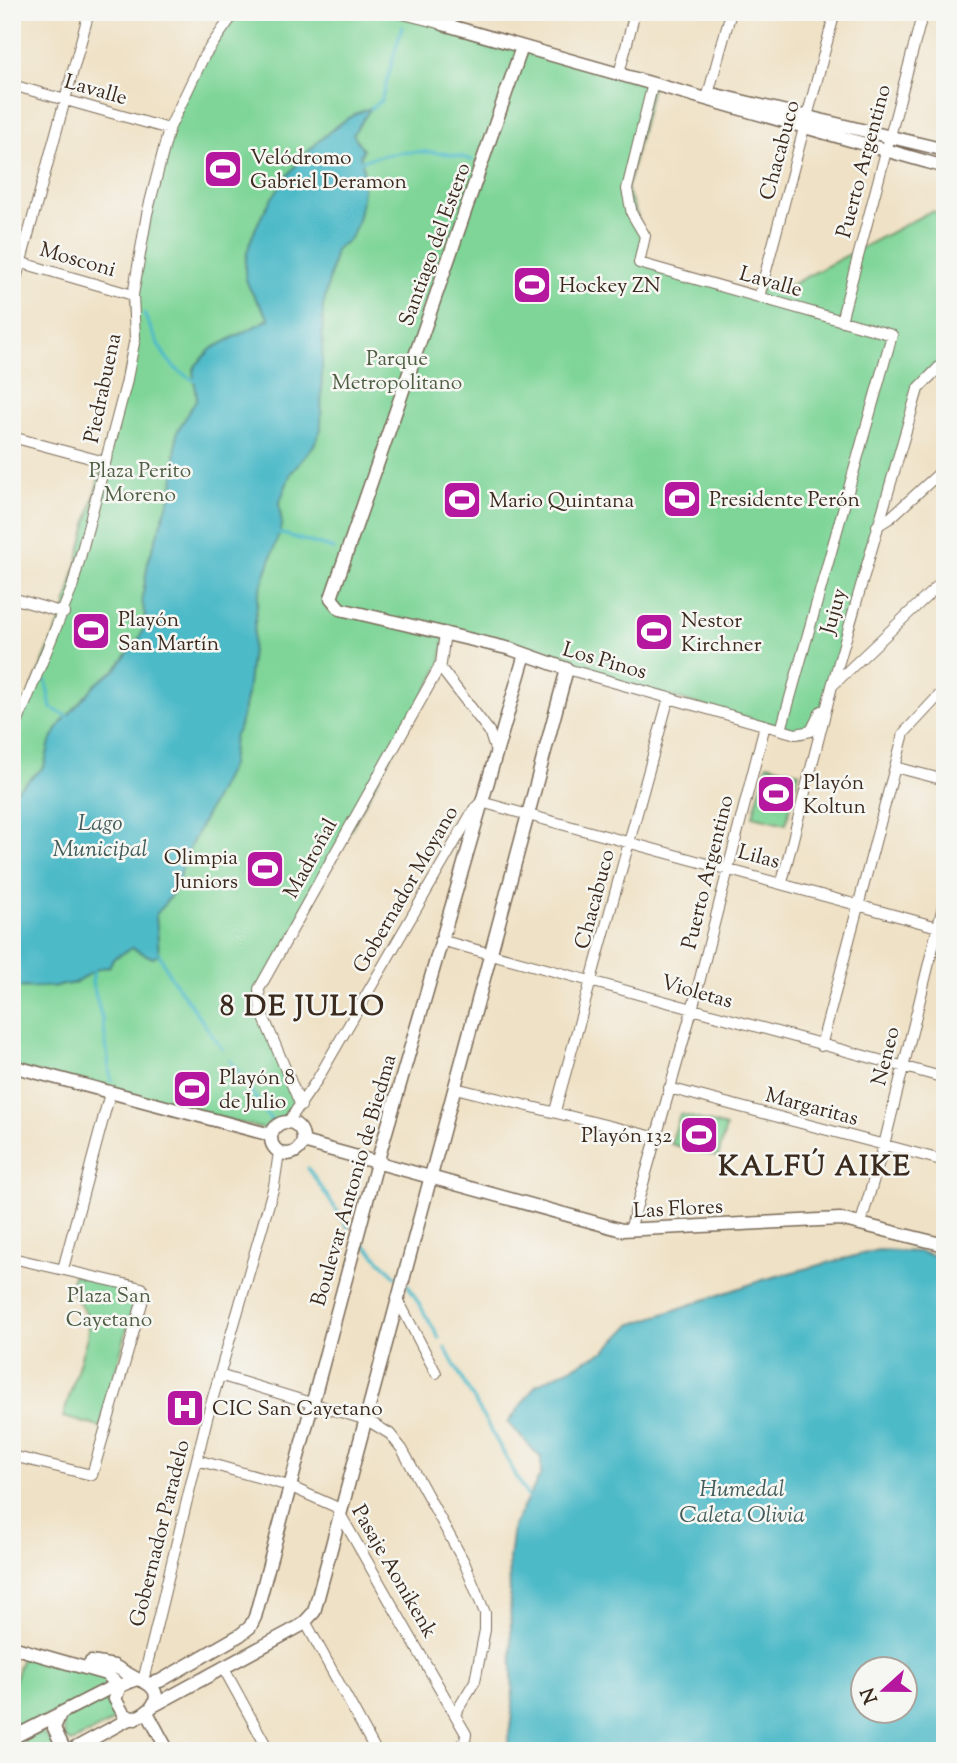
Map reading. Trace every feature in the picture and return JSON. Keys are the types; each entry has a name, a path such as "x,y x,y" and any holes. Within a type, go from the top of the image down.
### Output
{"street":[{"path":"12,294 16,261 66,100 89,12"},
{"name":"Piedrabuena","path":"12,736 64,613 105,462 135,338 133,295 148,214 169,130 204,56 235,12"},
{"path":"395,12 445,18 522,47 707,98 716,95 887,151 945,167"},
{"path":"619,74 635,12"},
{"path":"707,98 731,12"},
{"name":"Chacabuco","path":"759,298 835,12"},
{"name":"Puerto Argentino","path":"841,321 923,12"},
{"name":"Santiago del Estero","path":"340,609 331,601 332,587 468,209 522,47"},
{"name":"Lavalle","path":"653,83 627,189 632,214 645,236 639,263 892,335 781,730"},
{"name":"Lavalle","path":"12,85 169,130"},
{"path":"807,123 890,137 945,150"},
{"name":"Mosconi","path":"16,261 133,295"},
{"name":"Jujuy","path":"782,882 832,686 918,389 945,362"},
{"path":"12,437 105,462"},
{"path":"877,527 890,519 945,468"},
{"path":"832,686 945,579"},
{"path":"12,598 64,613"},
{"name":"Los Pinos","path":"340,609 445,632 781,730 803,734 811,731 832,686"},
{"name":"Madroñal","path":"301,1106 261,1011 259,989 439,666 445,632"},
{"name":"Boulevar Antonio de Biedma","path":"142,1681 160,1681 241,1634 255,1617 377,1163 525,654"},
{"path":"439,666 489,731 496,753"},
{"path":"61,1713 54,1728 67,1751 146,1713 223,1667 306,1623 314,1612 567,669"},
{"path":"821,1045 907,727 945,689"},
{"name":"Chacabuco","path":"555,1111 669,698"},
{"name":"Puerto Argentino","path":"629,1230 692,1010 726,867 765,725"},
{"path":"895,767 945,780"},
{"name":"Gobernador Moyano","path":"301,1106 474,809 481,802"},
{"name":"Lilas","path":"481,802 782,882 857,906 941,928"},
{"name":"Neneo","path":"862,1222 941,928 945,898"},
{"name":"Violetas","path":"440,940 592,979 692,1010 945,1078"},
{"path":"12,1066 271,1135"},
{"path":"455,1088 654,1137"},
{"name":"Margaritas","path":"669,1088 945,1161"},
{"path":"63,1269 110,1093"},
{"path":"288,1122 300,1129 303,1142 290,1154 279,1152 272,1145 271,1135 276,1127 288,1122 301,1106"},
{"name":"Las Flores","path":"303,1142 629,1230 839,1219 862,1222 945,1245"},
{"name":"Gobernador Paradelo","path":"142,1681 219,1375 274,1186 279,1152"},
{"path":"12,1258 142,1288 144,1292 92,1475 12,1456"},
{"path":"398,1300 436,1373"},
{"path":"219,1375 367,1420 390,1434 402,1449 481,1597 485,1629 475,1681 455,1714"},
{"name":"Pasaje Aonikenk","path":"197,1460 289,1486 331,1503 340,1513 466,1734 456,1748"},
{"path":"306,1623 376,1751"},
{"path":"12,1647 106,1674 119,1687"},
{"path":"66,1662 76,1660 114,1666 142,1681 154,1693 146,1713"},
{"path":"223,1667 269,1751"},
{"path":"12,1738 108,1689 142,1681"},
{"path":"119,1687 115,1699 119,1711 146,1713"},
{"path":"146,1713 168,1751"}],"green space":[{"name":"Parque Metropolitano","path":"235,12 395,12 653,83 627,189 645,236 639,263 758,297 763,280 791,285 931,211 945,215 945,361 918,389 832,686 814,725 803,734 445,633 441,664 258,999 301,1101 273,1131 12,1066 12,736 64,613 135,338 133,295 169,129 204,56"},
{"name":"Playón Koltun","path":"767,764 799,772 786,824 753,816"},
{"name":"Playón 132","path":"680,1114 726,1127 718,1157 671,1144"},
{"name":"Plaza San Cayetano","path":"73,1275 132,1291 133,1308 100,1427 63,1417 87,1337 89,1318 70,1289"},
{"path":"24,1651 114,1666 137,1679 12,1738 12,1688"},
{"path":"104,1698 117,1719 72,1742 65,1738 62,1720"},
{"path":"42,1731 53,1744 53,1751 12,1751 12,1746"}],"water":[{"name":"Lago Municipal","path":"371,108 353,134 363,150 360,156 363,185 360,210 350,238 336,249 323,307 321,429 314,445 291,473 279,504 282,525 258,596 247,694 240,726 234,737 231,765 189,849 174,891 156,915 159,953 153,958 132,948 113,959 109,967 95,971 74,983 43,987 12,986 13,793 44,767 50,742 61,723 97,683 115,670 140,637 146,622 142,600 148,562 173,488 177,432 197,398 193,371 211,349 269,319 250,290 245,271 248,249 257,225 288,174 308,151 351,117"},
{"name":"Humedal Caleta Olivia","path":"878,1250 920,1252 945,1259 945,1751 507,1751 513,1705 509,1559 513,1526 541,1474 541,1458 508,1423 536,1385 605,1351 630,1325 766,1279"}],"waterway":[{"path":"371,108 381,101 402,27"},
{"path":"362,161 389,154 417,152 472,160"},
{"path":"144,314 170,363 197,381"},
{"path":"279,533 334,549"},
{"path":"46,681 51,708 67,716"},
{"path":"159,953 169,974 222,1049"},
{"path":"94,971 92,982 103,1022 111,1081"},
{"path":"230,1060 272,1122"},
{"path":"308,1168 348,1227"},
{"path":"363,1243 396,1277"},
{"path":"408,1285 439,1338"},
{"path":"445,1348 528,1497"}],"place":[{"name":"Velódromo Gabriel Deramon","path":"223,169"},
{"name":"Hockey ZN","path":"532,285"},
{"name":"Presidente Perón","path":"682,499"},
{"name":"Mario Quintana","path":"462,500"},
{"name":"Playón San Martín","path":"91,631"},
{"name":"Nestor Kirchner","path":"654,632"},
{"name":"Playón Koltun","path":"776,794"},
{"name":"Olimpia Juniors","path":"265,869"},
{"name":"Playón 8 de Julio","path":"192,1089"},
{"name":"Playón 132","path":"699,1135"},
{"name":"CIC San Cayetano","path":"185,1408"}],"district":[{"name":"8 DE JULIO","path":"303,1005"},
{"name":"KALFÚ AIKE","path":"815,1165"}],"park label":[{"name":"Plaza Perito Moreno","path":"140,482"}]}
